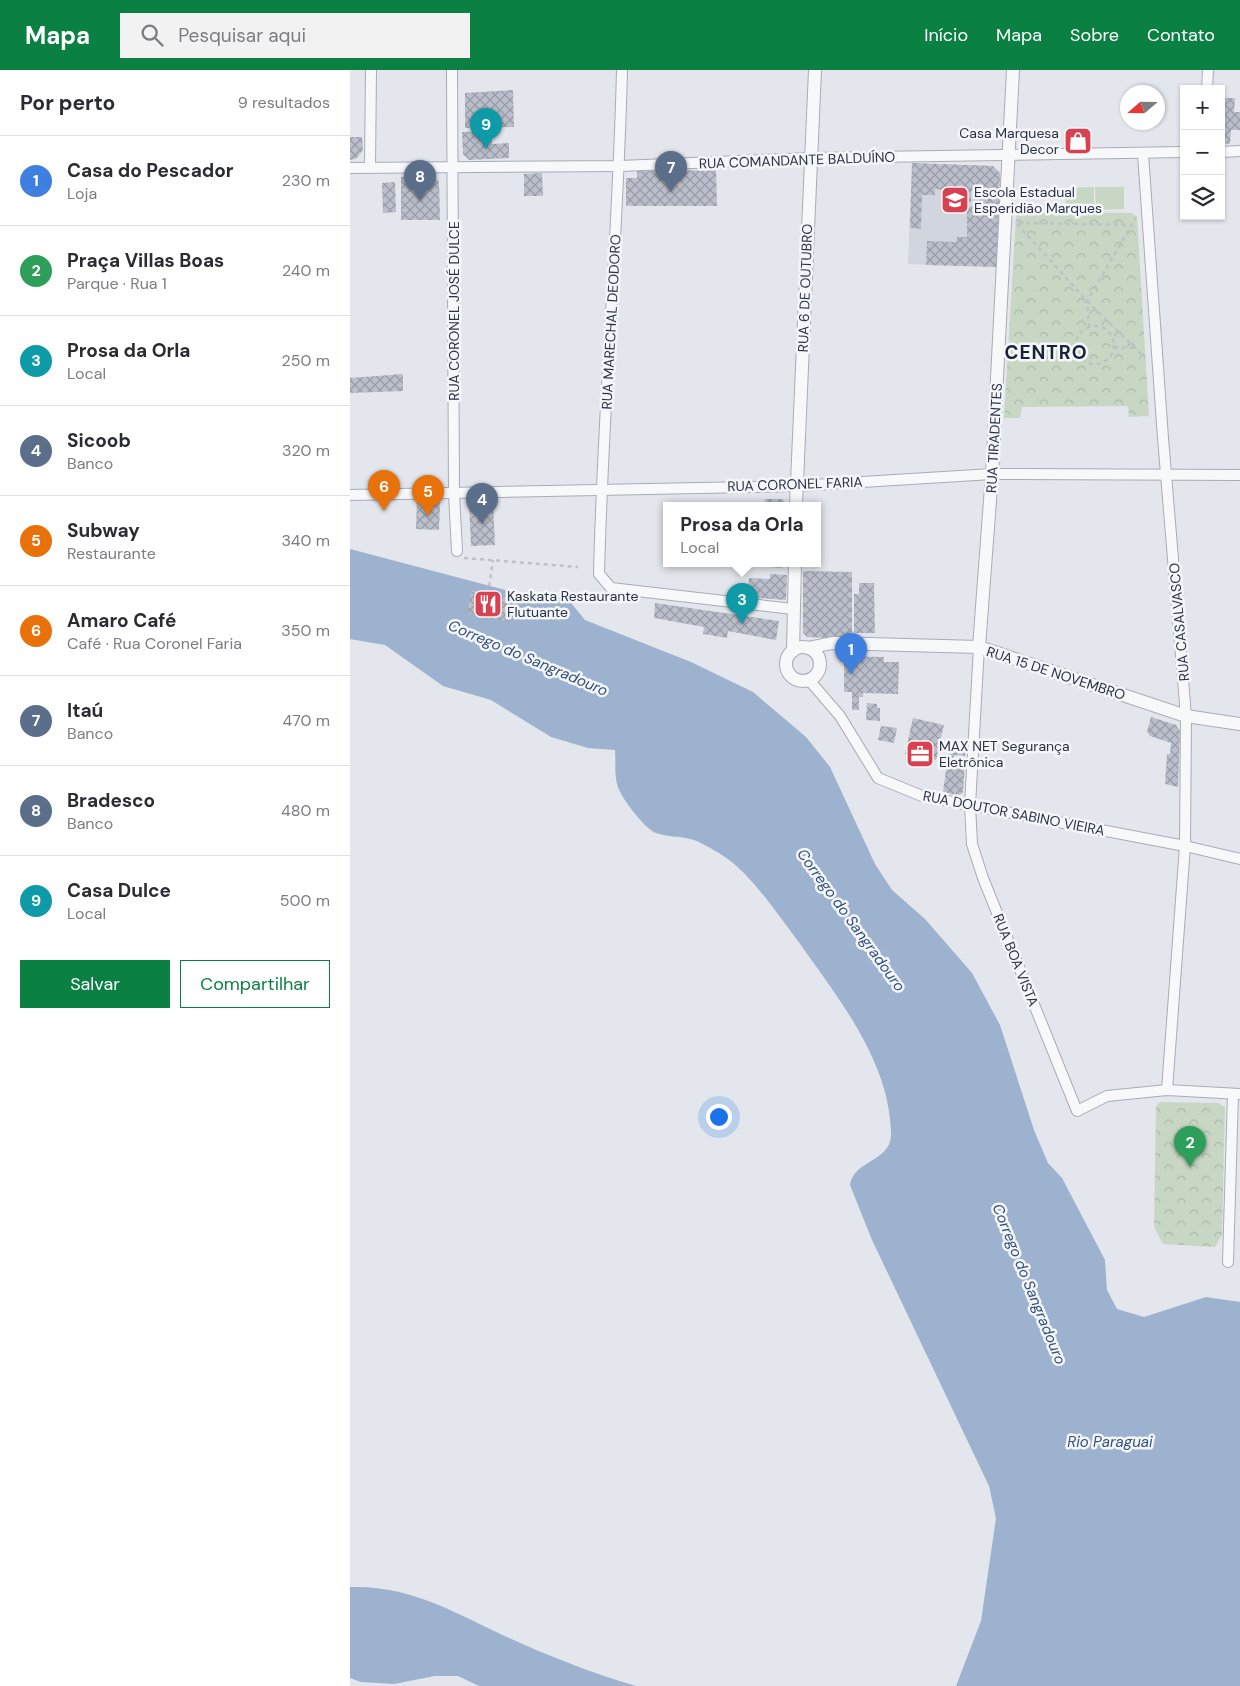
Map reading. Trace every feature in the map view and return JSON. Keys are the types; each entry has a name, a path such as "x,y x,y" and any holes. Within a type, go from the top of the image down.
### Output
{"street":[{"path":"370,167 371,70"},
{"name":"RUA CORONEL JOSÉ DULCE","path":"452,70 454,165 454,494 457,551"},
{"name":"RUA MARECHAL DEODORO","path":"622,70 620,166 601,488 599,574 611,588 793,609"},
{"name":"RUA 6 DE OUTUBRO","path":"796,502 815,70"},
{"name":"RUA TIRADENTES","path":"970,805 992,474 1013,70"},
{"path":"1207,85 1208,70"},
{"name":"RUA COMANDANTE BALDUÍNO","path":"350,168 454,165 620,166 810,158 1180,152"},
{"path":"1225,152 1240,152"},
{"name":"RUA CASALVASCO","path":"1143,154 1166,475 1186,716 1185,846 1167,1090"},
{"name":"RUA CORONEL FARIA","path":"350,495 454,494 601,488 797,486 992,474 1240,475"},
{"path":"793,651 803,647 808,648 817,656 820,667 818,672 809,680 798,680 790,674 786,664 793,651 794,567"},
{"name":"RUA 15 DE NOVEMBRO","path":"808,648 832,643 979,648 1186,716 1240,724"},
{"name":"RUA DOUTOR SABINO VIEIRA","path":"809,680 840,716 878,778 922,796 1185,846 1240,859"},
{"name":"RUA BOA VISTA","path":"970,805 972,844 983,878 1077,1111 1107,1096 1167,1090"},
{"path":"1167,1090 1237,1094 1228,1262"}],"path":[{"path":"1090,327 1087,300 1137,217"},
{"path":"1132,225 1016,223 1087,300 1146,358"},
{"path":"1090,327 1101,327 1107,330 1114,341 1112,353 1104,362 1098,364 1085,361 1076,346 1080,334 1090,327"},
{"path":"1114,347 1135,348"},
{"path":"457,551 460,558 578,567"},
{"path":"488,594 493,560"}],"shaded area":[{"name":"Escola Estadual Esperidião Marques","path":"912,163 993,166 1000,173 997,267 908,264"}],"green space":[{"path":"1094,187 1094,210 1066,210 1065,188"},
{"path":"1095,187 1124,187 1124,209 1096,210"},
{"path":"1020,212 1132,213 1137,217 1149,416 1129,417 1128,406 1022,407 1020,418 1004,418 1016,216"},
{"path":"1160,1102 1218,1103 1225,1107 1222,1235 1215,1247 1163,1244 1154,1227 1156,1107"}],"water":[{"name":"Rio Paraguai","path":"350,549 513,592 567,598 585,620 691,662 753,692 806,737 830,767 875,864 892,890 925,919 972,973 1000,1025 1034,1130 1048,1163 1062,1178 1105,1260 1107,1290 1117,1309 1144,1317 1206,1297 1240,1302 1240,1686 956,1686 981,1621 996,1518 989,1486 872,1240 850,1185 853,1176 858,1170 886,1149 890,1142 891,1132 888,1105 881,1080 859,1031 798,941 742,871 719,853 694,840 656,833 640,820 624,799 618,787 615,750 588,748 551,737 491,700 443,686 385,645 350,639"},
{"path":"350,1587 375,1588 420,1598 552,1657 636,1686 479,1686 458,1676 435,1676 394,1684 361,1682 350,1678"}],"building":[{"path":"513,90 514,127 465,128 465,93"},
{"path":"1225,98 1235,98 1234,112 1240,112 1240,130 1231,130 1230,144 1225,143"},
{"path":"491,131 492,144 509,143 509,158 469,160 463,154 462,132"},
{"path":"350,137 362,137 363,150 356,159 350,160"},
{"name":"Escola Estadual Esperidião Marques","path":"912,163 993,166 1000,173 997,267 926,265 927,241 956,242 957,237 967,237 967,206 974,206 975,191 971,191 971,202 944,201 944,190 935,189 935,195 922,195 921,229 910,228"},
{"path":"716,170 717,206 626,206 626,178 637,178 637,171"},
{"path":"542,173 543,196 524,196 524,174"},
{"path":"434,176 439,182 440,220 401,220 401,177"},
{"path":"395,182 396,212 383,213 382,183"},
{"path":"403,374 403,391 350,393 350,378"},
{"path":"417,496 435,497 440,502 439,530 416,529"},
{"path":"765,499 782,499 786,502 764,502"},
{"path":"493,502 495,545 471,546 469,503"},
{"path":"803,571 852,572 852,639 807,637 803,633"},
{"path":"770,574 787,575 786,600 747,597 749,578 770,579"},
{"path":"859,583 874,583 875,633 854,633 854,594 859,594"},
{"path":"472,590 509,598 504,621 467,613"},
{"path":"655,603 779,621 776,640 728,631 727,638 703,634 704,627 654,618"},
{"path":"844,656 884,657 884,662 899,662 898,694 863,693 863,697 859,697 859,710 852,710 852,692 844,692"},
{"path":"867,703 877,704 877,708 880,708 880,721 866,720"},
{"path":"1151,717 1176,725 1180,731 1178,787 1165,784 1167,754 1170,754 1171,743 1150,736 1147,731"},
{"path":"913,718 944,725 936,760 905,754"},
{"path":"881,726 897,728 894,743 878,740"},
{"path":"949,747 966,749 965,756 954,755 953,761 965,762 963,792 959,796 943,792"}],"place":[{"name":"Casa Marquesa Decor","path":"1078,141"},
{"name":"Casa Dulce","path":"486,149"},
{"name":"Itaú","path":"671,192"},
{"name":"Escola Estadual Esperidião Marques","path":"955,200"},
{"name":"Bradesco","path":"420,201"},
{"name":"Amaro Café","path":"384,511"},
{"name":"Subway","path":"428,516"},
{"name":"Sicoob","path":"482,524"},
{"name":"Kaskata Restaurante Flutuante","path":"488,604"},
{"name":"Prosa da Orla","path":"742,624"},
{"name":"Casa do Pescador","path":"851,674"},
{"name":"MAX NET Segurança Eletrônica","path":"920,754"},
{"name":"Praça Villas Boas","path":"1190,1167"}],"district":[{"name":"CENTRO","path":"1046,352"}],"water label":[{"name":"Corrego do Sangradouro","path":"528,658"},
{"name":"Corrego do Sangradouro","path":"851,920"},
{"name":"Corrego do Sangradouro","path":"1029,1284"}]}
